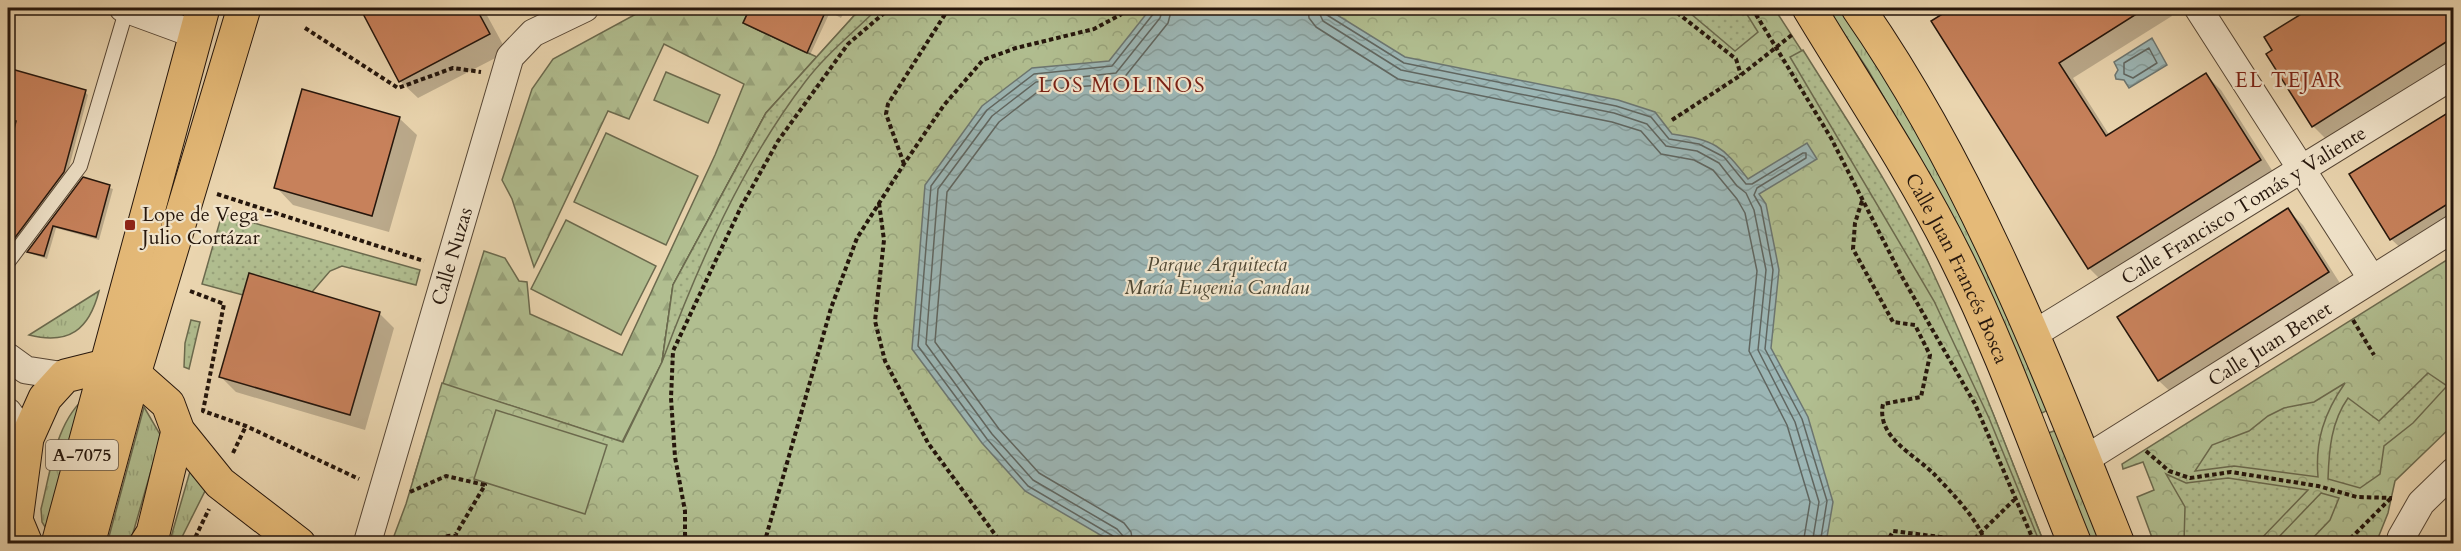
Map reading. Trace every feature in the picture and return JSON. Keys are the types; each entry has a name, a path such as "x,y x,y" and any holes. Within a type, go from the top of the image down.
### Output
{"main road":[{"name":"A-7075","path":"58,543 120,370 162,280 244,8"},
{"name":"Calle Juan Francés Bosca","path":"1809,8 1892,138 1956,258 1997,348 2075,543"},
{"name":"Calle Juan Francés Bosca","path":"1860,8 1926,117 1993,243 2034,334 2118,543"},
{"name":"A-7075","path":"88,543 120,370 198,21"},
{"path":"26,543 16,520 13,502 27,438 45,398 65,375 120,370 168,404 178,431 220,483 298,543"},
{"path":"146,543 153,533 178,431"}],"street":[{"path":"125,8 198,21"},
{"name":"Calle Nuzas","path":"367,543 510,57 533,33 585,8"},
{"path":"2198,8 2372,279"},
{"name":"Calle Francisco Tomás y Valiente","path":"2034,334 2454,75"},
{"name":"Calle Juan Benet","path":"2085,460 2454,228"},
{"path":"8,357 26,370 65,375"},
{"path":"8,412 27,438"},
{"path":"2401,543 2401,538 2421,502 2454,471"}],"lane":[{"path":"8,262 80,166 125,8"}],"path":[{"path":"685,543 685,511 675,457 671,398 673,351 741,207 778,141 848,45 890,8"},
{"path":"904,164 886,114 888,104 950,8"},
{"path":"764,543 831,308 857,238 904,164 944,105 983,60 1016,48 1094,29 1120,15 1126,8"},
{"path":"1671,8 1736,59 1741,75"},
{"path":"1752,8 1831,138 1862,200 1975,404 2035,543"},
{"path":"304,28 398,88 453,68 484,73"},
{"path":"1671,120 1741,75 1775,47"},
{"path":"190,186 448,269"},
{"path":"1862,200 1855,223 1853,249 1893,322 1915,325 1930,355 1921,397 1883,404 1880,416 1893,440 1933,474 1982,531 1986,543"},
{"path":"879,202 884,240 875,321 885,361 928,442 1002,543"},
{"path":"162,280 224,304 203,411 246,426 365,482"},
{"path":"2350,315 2374,355"},
{"path":"2140,446 2169,471 2190,478 2231,472 2318,486 2357,497 2392,498"},
{"path":"410,492 446,476 485,485 456,534"},
{"path":"192,543 220,483"},
{"path":"2345,543 2398,491"},
{"path":"1886,543 1893,531 1971,542 2017,497"},
{"path":"433,543 443,536 456,534 470,543"}],"green space":[{"path":"647,8 750,8 743,23 817,57 766,113 673,285 662,362 622,442 490,399 413,480 484,251 505,258 519,281 527,282 530,314 622,355 715,155 744,84 664,44 629,119 608,111 534,267 512,199 502,180 532,89 553,59"},
{"name":"Parque Arquitecta María Eugenia Candau","path":"861,8 1774,8 1862,144 1927,260 1994,416 2044,543 391,544 406,504 442,383 623,442 662,362 673,285 766,113"},
{"path":"861,8 878,8 813,72 761,147 706,253 662,362 673,285 766,113"},
{"path":"1684,8 1743,8 1758,32 1735,51"},
{"path":"1827,8 1843,8 1925,139 2052,408 2040,414 1954,219 1868,70"},
{"path":"1803,50 1884,181 1928,262 1974,366 2044,543 2040,543 1989,418 1934,301 1790,57"},
{"path":"666,72 720,95 708,123 654,100"},
{"path":"606,133 698,176 666,245 574,202"},
{"path":"222,214 420,270 416,285 342,266 330,271 312,292 243,295 202,284"},
{"path":"566,220 656,266 621,335 531,289"},
{"path":"2453,256 2453,425 2395,481 2388,513 2376,543 2154,543 2137,497 2154,490 2143,462 2123,469 2122,464"},
{"path":"99,291 89,316 75,331 55,338 29,335"},
{"path":"191,320 200,322 189,369 184,367 185,343"},
{"path":"2428,373 2447,386 2413,423 2384,446 2380,474 2360,488 2328,479 2334,427 2348,398 2379,421"},
{"path":"2345,383 2326,416 2322,428 2318,451 2318,477 2234,466 2195,471 2212,445 2249,431 2268,416 2284,408 2314,402"},
{"path":"88,395 48,532 42,522 41,509 56,448 68,418"},
{"path":"144,407 161,436 131,540 128,543 107,544"},
{"path":"496,410 607,445 585,514 474,479"},
{"path":"2060,429 2104,543 2091,543 2048,433"},
{"path":"191,468 207,487 179,543 169,544"},
{"path":"2166,474 2186,483 2228,478 2308,490 2257,543 2184,543 2185,507"},
{"path":"2321,493 2339,498 2330,520 2308,543 2273,543"}],"water":[{"path":"1151,8 1326,8 1405,57 1618,100 1655,112 1672,134 1708,142 1724,151 1748,179 1807,143 1817,159 1759,194 1766,204 1779,270 1771,348 1808,417 1833,502 1826,543 1114,543 1025,491 982,443 912,349 925,185 982,106 1032,68 1109,61"},
{"path":"2152,38 2167,65 2129,88 2124,80 2116,79 2115,75 2118,70 2114,62"}],"building":[{"path":"360,8 476,8 490,34 399,82"},
{"path":"750,8 827,8 807,53 743,23"},
{"path":"1952,8 2146,8 2059,63 2106,136 2206,73 2261,160 2088,269 1931,21"},
{"path":"2311,8 2454,8 2454,37 2312,127 2266,54 2272,50 2264,37"},
{"path":"8,68 86,90 64,172 8,247 8,153 16,121 8,119"},
{"path":"302,89 400,117 372,216 274,188"},
{"path":"2454,109 2454,200 2390,240 2349,174"},
{"path":"83,177 110,185 96,237 53,226 44,256 27,252"},
{"path":"2288,208 2329,272 2158,381 2117,317"},
{"path":"249,273 380,312 350,415 219,377"}],"place":[{"name":"Lope de Vega - Julio Cortázar","path":"130,225"}],"district":[{"name":"EL TEJAR","path":"2289,80"},
{"name":"LOS MOLINOS","path":"1122,85"}]}
